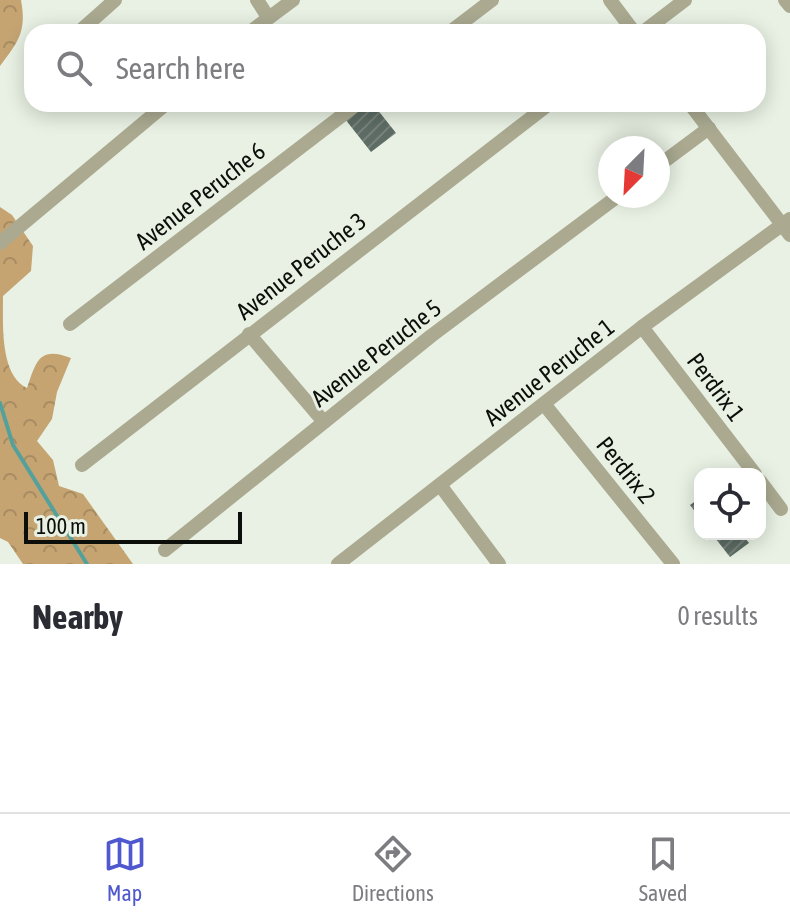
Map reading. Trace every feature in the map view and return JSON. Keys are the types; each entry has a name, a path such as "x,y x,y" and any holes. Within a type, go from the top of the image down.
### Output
{"street":[{"path":"88,24 115,0"},
{"path":"257,0 268,17"},
{"path":"260,24 293,0"},
{"path":"460,24 492,0"},
{"path":"610,0 628,24"},
{"path":"654,24 685,0"},
{"path":"785,0 790,6"},
{"path":"0,243 156,112"},
{"name":"Avenue Peruche 6","path":"70,324 347,112"},
{"name":"Avenue Peruche 3","path":"82,465 539,112"},
{"path":"696,112 787,226"},
{"path":"670,157 709,128"},
{"name":"Avenue Peruche 5","path":"165,550 431,336 602,208"},
{"name":"Avenue Peruche 1","path":"338,564 642,327 787,226"},
{"name":"Perdrix 1","path":"642,327 750,468"},
{"path":"249,334 324,422"},
{"name":"Perdrix 2","path":"544,404 673,564"},
{"path":"440,485 499,564"},
{"path":"766,489 781,509"}],"green space":[{"path":"0,0 21,0 23,20 16,43 0,66"},
{"path":"0,207 12,215 33,246 31,271 3,296 5,348 12,372 18,382 27,388 36,364 45,355 71,358 57,392 52,419 37,441 53,460 59,486 83,494 133,564 23,564 8,542 0,538"}],"building":[{"path":"354,112 379,112 396,133 371,152 345,119"},
{"path":"717,540 747,540 749,543 730,557"}],"waterway":[{"path":"0,403 13,445 87,564"}]}
